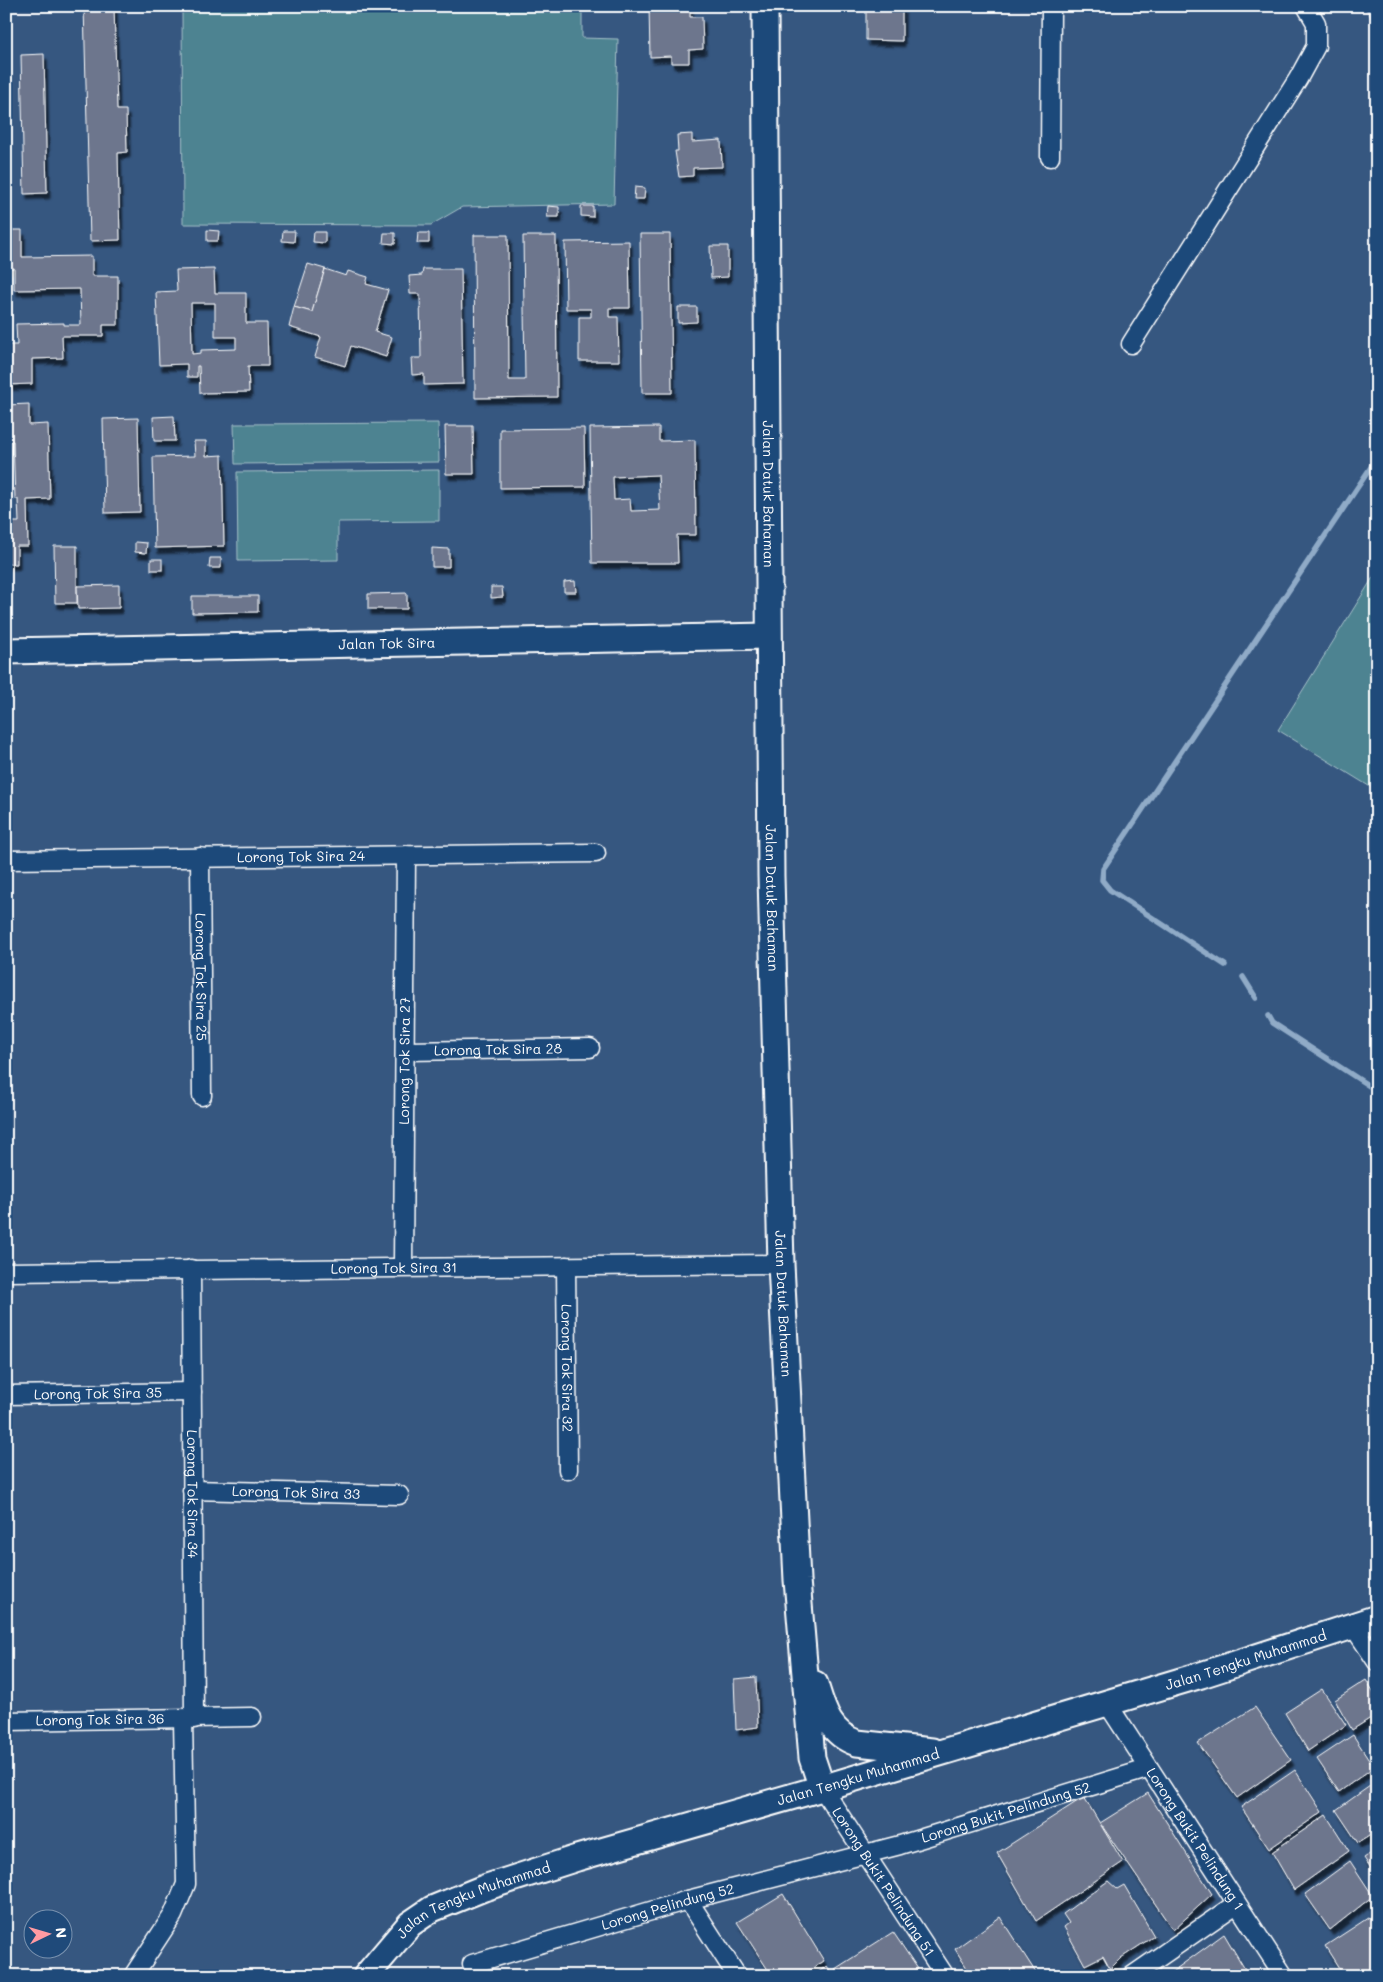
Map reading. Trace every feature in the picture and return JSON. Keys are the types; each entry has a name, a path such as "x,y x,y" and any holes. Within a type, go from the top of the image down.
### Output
{"street":[{"name":"Jalan Datuk Bahaman","path":"765,6 771,876 781,1264 797,1580 812,1758 822,1788"},
{"path":"1050,157 1051,6"},
{"path":"1131,344 1294,86 1316,46 1316,23 1306,6"},
{"name":"Jalan Tok Sira","path":"6,651 768,636"},
{"name":"Lorong Tok Sira 24","path":"6,860 596,853"},
{"name":"Lorong Tok Sira 27","path":"403,1266 406,855"},
{"name":"Lorong Tok Sira 25","path":"200,857 202,1096"},
{"name":"Lorong Tok Sira 28","path":"406,1051 590,1048"},
{"name":"Lorong Tok Sira 31","path":"6,1272 403,1266 781,1264"},
{"name":"Lorong Tok Sira 32","path":"566,1266 568,1470"},
{"name":"Lorong Tok Sira 34","path":"133,1976 172,1915 186,1884 192,1490 191,1269"},
{"name":"Lorong Tok Sira 35","path":"6,1395 192,1392"},
{"name":"Lorong Tok Sira 33","path":"192,1490 399,1495"},
{"name":"Jalan Tengku Muhammad","path":"366,1976 410,1924 432,1909 458,1898 577,1858 1107,1704 1377,1618"},
{"path":"1353,1626 1377,1662"},
{"path":"803,1654 821,1707 836,1732 857,1743 943,1752"},
{"name":"Lorong Bukit Pelindung 1","path":"1107,1704 1284,1976"},
{"name":"Lorong Tok Sira 36","path":"6,1721 252,1717"},
{"name":"Lorong Bukit Pelindung 52","path":"863,1854 1148,1769"},
{"name":"Lorong Bukit Pelindung 51","path":"822,1788 863,1854 945,1976"},
{"name":"Lorong Pelindung 52","path":"472,1964 688,1900 863,1854"},
{"path":"688,1900 738,1976"},
{"path":"1132,1976 1236,1904"}],"green space":[{"path":"182,6 582,6 582,38 618,39 614,204 462,207 431,225 183,224"},
{"path":"438,423 439,462 235,464 234,424"},
{"path":"439,470 439,521 338,522 338,560 238,561 237,472"},
{"path":"1377,571 1377,791 1278,730"}],"building":[{"path":"84,6 114,6 117,110 126,110 127,152 118,153 120,240 90,241"},
{"path":"649,6 690,6 690,17 702,17 703,49 689,50 689,63 671,63 671,56 650,57"},
{"path":"866,6 902,6 902,41 866,40"},
{"path":"44,54 47,193 24,194 21,55"},
{"path":"692,134 692,142 721,140 722,167 693,168 693,176 679,177 675,151 678,151 677,135"},
{"path":"635,187 645,188 644,199 634,199"},
{"path":"548,206 559,207 559,217 547,217"},
{"path":"581,206 593,206 593,217 581,216"},
{"path":"6,230 22,230 22,257 92,256 92,276 118,276 118,325 103,325 103,336 62,336 63,358 32,359 32,384 6,385 6,345 17,345 16,324 64,323 64,325 81,325 80,289 14,290 14,268 6,268"},
{"path":"207,230 219,231 218,241 207,241"},
{"path":"283,231 295,231 294,242 282,241"},
{"path":"314,232 325,232 325,243 313,242"},
{"path":"384,233 395,233 395,244 383,243"},
{"path":"418,233 429,233 429,243 417,243"},
{"path":"640,234 670,234 672,393 642,393"},
{"path":"474,235 508,235 509,380 525,380 523,236 556,236 557,397 475,398"},
{"path":"629,241 630,308 609,308 609,317 618,317 619,361 579,361 579,317 591,317 591,309 566,309 565,242"},
{"path":"710,246 728,246 728,277 711,278"},
{"path":"308,264 325,269 312,312 294,307"},
{"path":"214,269 215,293 246,293 246,323 267,323 268,366 248,366 249,392 200,393 199,366 197,366 197,377 187,377 187,364 159,365 156,292 177,291 176,270","holes":["191,303 215,303 215,337 236,337 236,349 201,350 201,353 192,354"]},
{"path":"325,269 346,276 348,271 368,277 366,284 388,290 375,332 392,337 386,357 351,346 345,366 315,357 321,337 289,327 294,307 312,312"},
{"path":"423,269 461,269 463,384 424,385 424,374 412,375 411,358 421,358 420,294 410,294 409,276 422,275"},
{"path":"678,307 697,307 697,322 678,323"},
{"path":"29,404 29,425 48,424 50,499 27,500 28,546 17,546 17,564 6,564 6,522 19,522 18,499 15,499 13,441 6,442 6,405"},
{"path":"174,416 175,441 154,441 153,417"},
{"path":"138,418 140,512 105,513 103,419"},
{"path":"445,426 473,426 474,474 446,474"},
{"path":"659,427 659,441 695,440 696,535 677,535 678,563 592,563 590,428","holes":["658,475 660,510 631,511 630,499 614,500 613,477"]},
{"path":"584,428 585,487 500,488 500,429"},
{"path":"194,441 206,441 206,456 222,455 224,546 155,548 153,457 195,456"},
{"path":"135,542 147,543 146,553 135,552"},
{"path":"54,546 77,546 77,603 55,603"},
{"path":"432,548 449,549 449,567 432,567"},
{"path":"210,558 221,558 221,568 209,568"},
{"path":"151,559 162,559 162,570 151,570"},
{"path":"575,581 576,592 564,592 564,582"},
{"path":"119,585 119,608 78,609 77,586"},
{"path":"491,587 502,587 503,597 491,598"},
{"path":"407,593 407,609 368,609 368,594"},
{"path":"192,596 258,596 258,612 192,613"},
{"path":"756,1677 758,1727 736,1730 734,1679"},
{"path":"1366,1680 1377,1697 1377,1714 1352,1730 1335,1700"},
{"path":"1322,1689 1346,1725 1308,1751 1285,1713"},
{"path":"1255,1707 1291,1760 1237,1798 1198,1743"},
{"path":"1353,1735 1374,1767 1339,1792 1317,1759"},
{"path":"1295,1770 1322,1812 1269,1849 1241,1807"},
{"path":"1377,1781 1377,1831 1358,1843 1336,1810"},
{"path":"1148,1793 1212,1894 1173,1930 1100,1823"},
{"path":"1084,1797 1123,1862 1036,1921 997,1853"},
{"path":"1326,1815 1349,1851 1294,1890 1272,1852"},
{"path":"1377,1849 1377,1877 1364,1858"},
{"path":"1350,1861 1373,1896 1330,1930 1305,1894"},
{"path":"1108,1881 1117,1889 1124,1885 1154,1936 1121,1958 1110,1969 1103,1956 1085,1965 1064,1927 1069,1923 1063,1914"},
{"path":"783,1894 824,1961 801,1976 772,1976 737,1922"},
{"path":"1377,1912 1377,1968 1365,1976 1344,1976 1325,1946"},
{"path":"1000,1917 1038,1976 972,1976 955,1949"},
{"path":"893,1932 918,1969 907,1976 839,1976 835,1969"},
{"path":"1224,1934 1249,1976 1170,1976 1169,1974"},
{"path":"827,1966 834,1976 813,1976"}],"waterway":[{"path":"1367,6 1377,23"},
{"path":"1225,965 1110,890 1102,880 1103,869 1377,458"},
{"path":"1243,977 1256,998"},
{"path":"1268,1016 1272,1023 1377,1091"}]}
